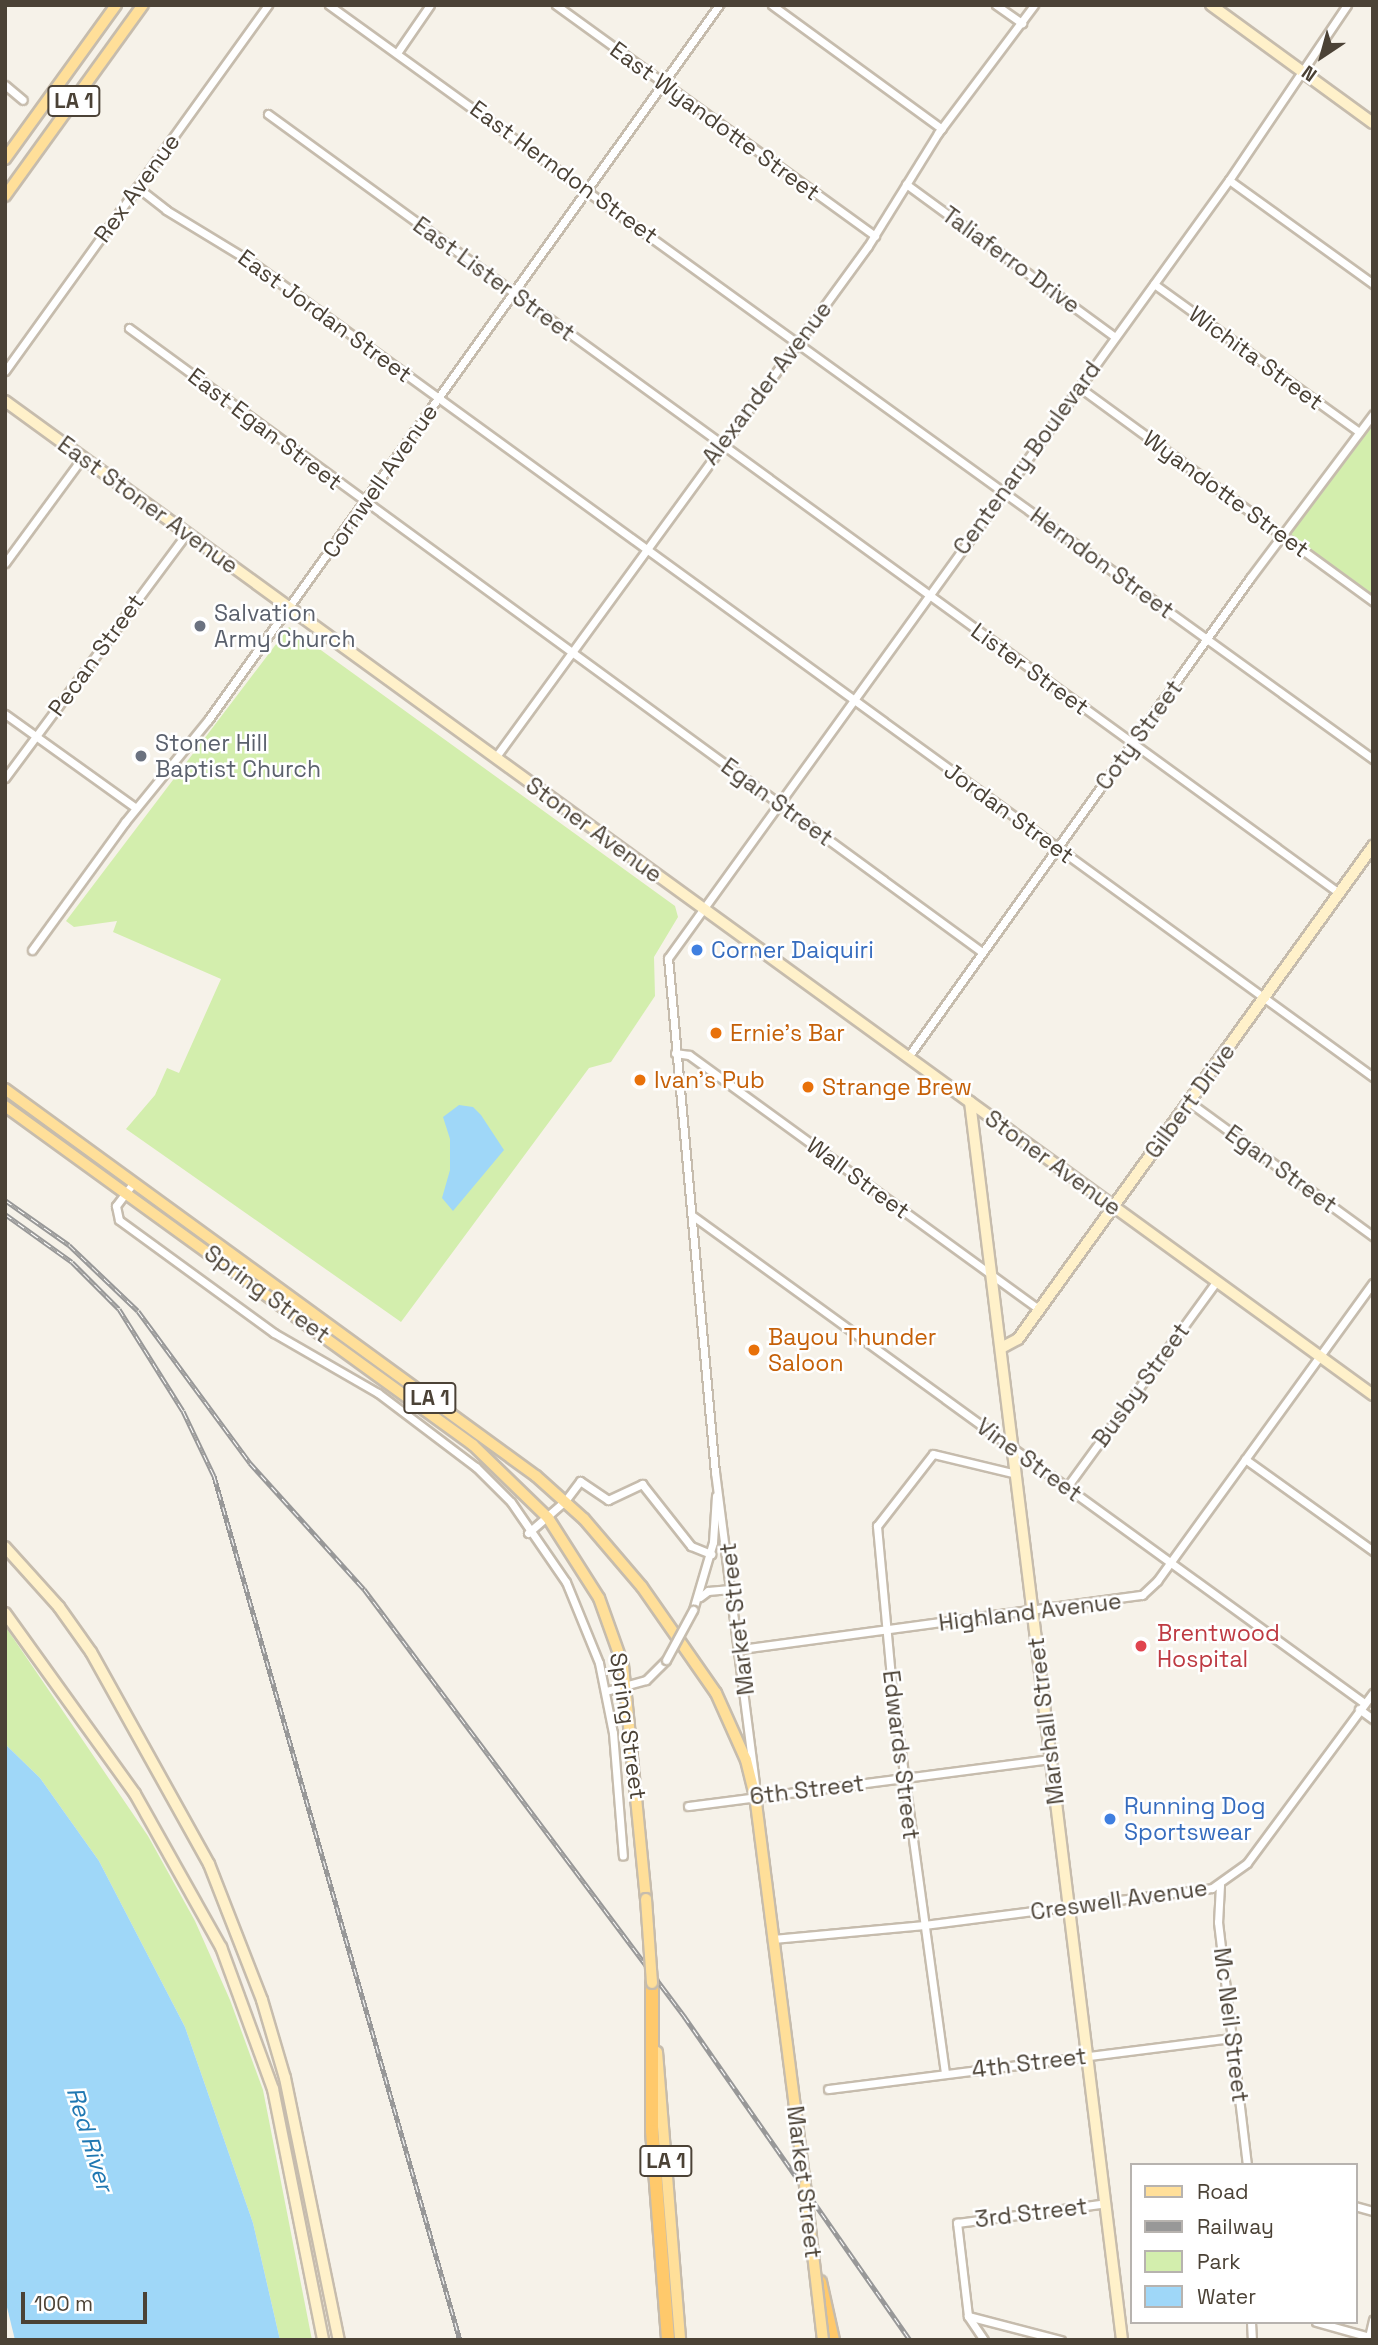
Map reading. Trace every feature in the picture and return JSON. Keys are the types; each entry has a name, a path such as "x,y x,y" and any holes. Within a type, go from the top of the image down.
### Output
{"highway":[{"path":"652,1983 652,2131 668,2340"},
{"path":"814,2255 833,2340"}],"main road":[{"name":"LA 1","path":"5,159 116,5"},
{"name":"LA 1","path":"5,196 143,5"},
{"name":"Spring Street","path":"5,1089 565,1501 629,1570 716,1693 737,1735 755,1795"},
{"name":"Spring Street","path":"5,1106 473,1445 548,1518 599,1598 627,1685 680,2340"},
{"name":"Market Street","path":"755,1795 823,2340"}],"street":[{"name":"Rex Avenue","path":"5,371 268,5"},
{"name":"East Herndon Street","path":"329,5 798,341"},
{"path":"397,53 430,5"},
{"name":"East Wyandotte Street","path":"556,5 875,236"},
{"name":"Cornwell Avenue","path":"33,950 136,807 208,720 719,5"},
{"path":"772,5 942,128"},
{"path":"996,5 1022,23"},
{"name":"Alexander Avenue","path":"495,758 875,236 942,128 1034,5"},
{"path":"1211,5 1373,123"},
{"name":"Centenary Boulevard","path":"701,907 1229,180 1304,73 1347,5"},
{"path":"5,85 23,100"},
{"name":"East Lister Street","path":"268,114 721,444"},
{"path":"1229,180 1373,284"},
{"name":"Taliaferro Drive","path":"906,184 1115,337"},
{"name":"East Jordan Street","path":"137,187 166,210 250,261 646,548"},
{"name":"Wichita Street","path":"1154,284 1359,432"},
{"name":"East Egan Street","path":"129,328 570,653"},
{"name":"Herndon Street","path":"798,341 1373,759"},
{"name":"Wyandotte Street","path":"1079,387 1373,601"},
{"name":"East Stoner Avenue","path":"5,401 495,758"},
{"name":"Coty Street","path":"908,1057 1282,535 1373,414"},
{"name":"Lister Street","path":"721,444 1339,893"},
{"path":"5,563 83,457"},
{"name":"Pecan Street","path":"5,778 187,533"},
{"name":"Jordan Street","path":"646,548 1264,998 1371,1072"},
{"name":"Egan Street","path":"570,653 982,952"},
{"path":"5,715 136,807"},
{"name":"Stoner Avenue","path":"495,758 1373,1395"},
{"name":"Gilbert Drive","path":"1001,1348 1018,1339 1373,846"},
{"name":"Market Street","path":"701,907 674,944 666,966 693,1216 715,1473 741,1649 755,1795"},
{"name":"Wall Street","path":"675,1053 689,1055 1039,1309"},
{"name":"Marshall Street","path":"970,1102 1122,2340"},
{"name":"Egan Street","path":"1189,1102 1373,1236"},
{"path":"134,1182 115,1210 119,1220 274,1333 378,1393 476,1467 511,1502 528,1533 566,1582 588,1630 606,1691 623,1856"},
{"name":"Vine Street","path":"693,1216 1170,1562 1362,1706 1373,1719"},
{"name":"Busby Street","path":"1067,1488 1216,1282"},
{"name":"Highland Avenue","path":"741,1649 1132,1600 1150,1589 1373,1283"},
{"name":"Edwards Street","path":"945,2073 903,1778 877,1526 933,1454 1016,1474"},
{"path":"1245,1459 1373,1551"},
{"path":"606,1691 652,1676 666,1660 693,1611 711,1554 715,1473"},
{"path":"528,1533 548,1518 580,1481 608,1500 645,1485 691,1546 711,1554"},
{"path":"5,1547 59,1606 91,1652 209,1864 262,2000 285,2078 339,2340"},
{"path":"697,1601 708,1591 733,1589"},
{"path":"5,1613 135,1794 221,1947 273,2089 323,2340"},
{"name":"Creswell Avenue","path":"773,1939 924,1926 1220,1885 1247,1863 1373,1693"},
{"name":"6th Street","path":"688,1806 755,1795 1051,1759"},
{"name":"Mc Neil Street","path":"1220,1885 1218,1922 1247,2163"},
{"name":"4th Street","path":"828,2089 1232,2038"},
{"name":"3rd Street","path":"968,2316 957,2223 1106,2203"},
{"path":"968,2316 984,2340"},
{"path":"968,2316 1061,2340"},
{"path":"1323,2324 1371,2338 1373,2319"}],"green space":[{"path":"1373,417 1373,598 1285,535"},
{"path":"289,627 675,906 678,917 654,957 655,996 611,1062 589,1068 401,1322 126,1129 155,1095 167,1068 179,1073 221,979 113,932 117,921 74,927 66,921"},
{"path":"5,1626 148,1836 195,1921 230,2000 263,2090 312,2340 280,2340 253,2223 185,2027 99,1861 40,1778 5,1744"}],"water":[{"path":"459,1105 473,1107 481,1115 504,1150 453,1211 442,1198 450,1170 450,1139 443,1117"},
{"name":"Red River","path":"5,1744 40,1778 99,1861 185,2027 253,2223 280,2340 15,2340 5,2299"}],"railway":[{"path":"5,1200 69,1245 138,1311 250,1463 364,1589 684,2016 910,2340"},
{"path":"5,1214 72,1262 119,1309 183,1411 214,1476 460,2340"}],"place":[{"name":"Salvation Army Church","path":"200,626"},
{"name":"Stoner Hill Baptist Church","path":"141,756"},
{"name":"Corner Daiquiri","path":"697,950"},
{"name":"Ernie's Bar","path":"716,1033"},
{"name":"Ivan's Pub","path":"640,1080"},
{"name":"Strange Brew","path":"808,1087"},
{"name":"Bayou Thunder Saloon","path":"754,1350"},
{"name":"Brentwood Hospital","path":"1141,1646"},
{"name":"Running Dog Sportswear","path":"1110,1819"}]}
